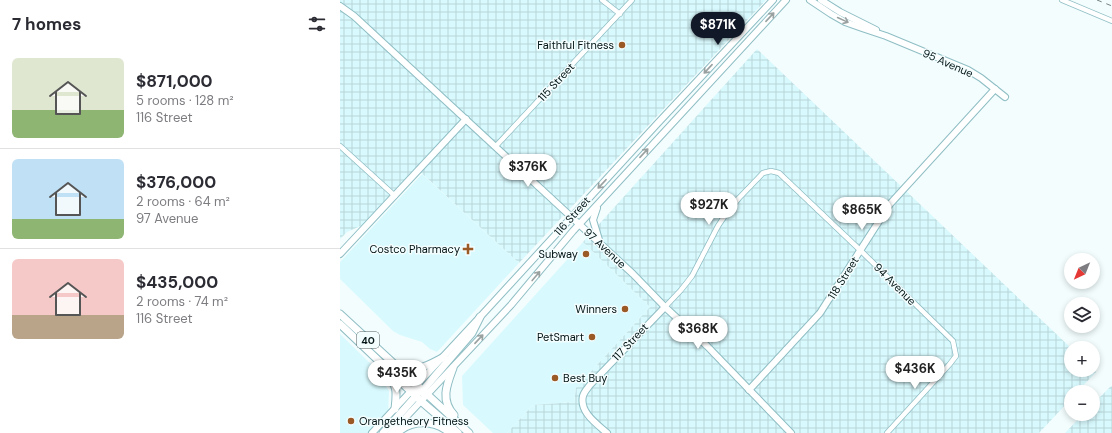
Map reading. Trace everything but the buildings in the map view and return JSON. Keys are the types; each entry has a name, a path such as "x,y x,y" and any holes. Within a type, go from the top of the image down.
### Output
{"main road":[{"name":"40","path":"340,314 425,392 464,431"},
{"path":"383,433 416,396 425,392 472,333 480,318"},
{"name":"40","path":"340,324 416,396 464,431"},
{"path":"372,354 396,386 396,409"},
{"path":"395,365 414,369 426,366 444,357"},
{"path":"453,368 446,387 447,402 451,412 461,422 464,431"},
{"path":"416,396 417,385"},
{"path":"397,433 402,428 410,425 425,423 444,428 450,433"}],"street":[{"path":"602,0 620,14"},
{"name":"115 Street","path":"496,146 632,0"},
{"name":"116 Street","path":"417,385 773,0"},
{"name":"116 Street","path":"425,392 453,368 511,305 598,204 786,0"},
{"name":"95 Avenue","path":"810,0 845,22 886,36 968,70 981,78 1005,97"},
{"name":"95 Avenue","path":"821,0 840,12 886,36"},
{"path":"1062,0 1112,20"},
{"name":"97 Avenue","path":"340,6 354,16 572,216 707,346 791,433"},
{"name":"118 Street","path":"749,390 820,313 833,295 890,204 995,89"},
{"path":"340,254 466,119"},
{"path":"340,146 394,196"},
{"name":"94 Avenue","path":"771,171 779,173 788,180 953,341 956,356 949,366 887,433"},
{"name":"117 Street","path":"607,433 586,413 582,406 582,397 590,385 681,290 692,276 726,214 763,173 771,171"},
{"path":"598,204 593,220 600,243"},
{"path":"372,433 396,409 416,396"},
{"path":"391,433 416,396"}],"shaded area":[{"path":"340,0 766,0 519,263 416,168 365,224 347,232 340,239"},
{"path":"757,49 1064,341 1064,377 1091,377 1084,385 1064,385 1064,406 1039,433 507,433 533,405 574,402 576,388 650,307 583,242"},
{"path":"422,174 519,263 437,352 430,349 422,342 400,335 393,331 340,279 340,262"},
{"path":"583,242 650,307 576,388 574,402 533,405 507,433 493,433 463,405 462,376"},
{"path":"340,334 372,365 389,391 388,417 372,433 340,433"},
{"path":"1111,386 1112,387 1112,433 1065,433 1076,421 1100,421 1100,397"}],"railway":[{"path":"1097,0 1112,6"}],"place":[{"name":"Faithful Fitness","path":"622,45"},
{"name":"Costco Pharmacy","path":"468,249"},
{"name":"Subway","path":"586,254"},
{"name":"Winners","path":"625,309"},
{"name":"PetSmart","path":"592,337"},
{"name":"Best Buy","path":"555,378"},
{"name":"Orangetheory Fitness","path":"351,421"}]}
